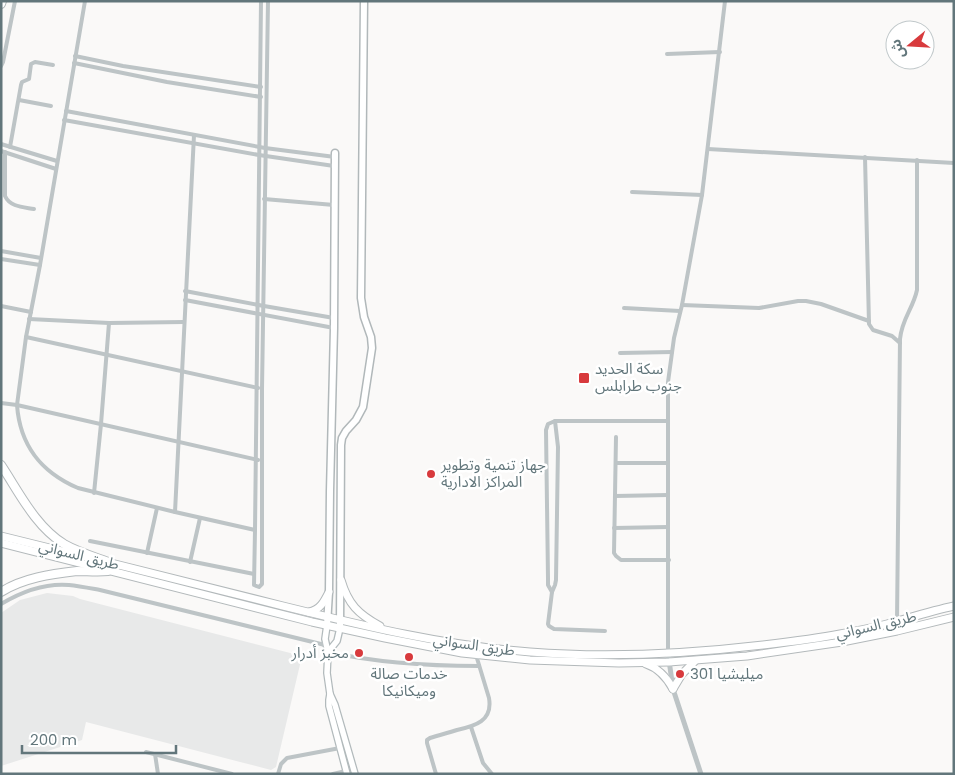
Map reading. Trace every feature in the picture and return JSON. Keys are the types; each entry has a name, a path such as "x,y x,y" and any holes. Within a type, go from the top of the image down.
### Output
{"highway":[{"path":"1,465 31,511 51,534 63,543 110,567"},
{"name":"طريق السواني","path":"1,536 110,567 328,622 389,631 443,642 530,652 592,655 668,653 739,648 840,634 954,606"},
{"name":"طريق السواني","path":"1,544 309,612 328,622"},
{"path":"1,592 29,579 110,567"},
{"path":"341,580 347,598 360,614 389,631"},
{"path":"309,612 321,606 329,592"},
{"name":"طريق السواني","path":"341,624 414,645 476,655 568,662 641,663 765,653 842,642 954,617"},
{"path":"492,657 494,648"},
{"path":"641,663 650,665 657,670 673,689 682,674 695,660"}],"main road":[{"path":"328,652 335,645 339,637 341,624 341,442 346,430 356,420 363,407 372,348 361,298 364,1"},
{"path":"335,155 329,592 325,645 328,652 327,672 330,694 355,774"},
{"path":"330,491 340,492"},
{"path":"330,694 329,706 347,772"}],"street":[{"path":"1,66 15,1"},
{"path":"85,1 26,337 17,405 19,421 33,454 53,475 64,482 94,493 255,530"},
{"path":"261,1 254,574 254,585 256,586 262,584 262,389 268,1"},
{"path":"700,774 673,689 668,653 668,382 702,195 726,1"},
{"path":"667,54 720,52"},
{"path":"76,56 123,66 266,88"},
{"path":"10,147 21,83 29,79 32,63 53,65"},
{"path":"74,63 167,82 266,98"},
{"path":"19,100 51,106"},
{"path":"66,111 265,148 335,155"},
{"path":"64,120 265,156 334,166"},
{"path":"175,512 194,135"},
{"path":"1,144 57,162"},
{"path":"708,149 954,163"},
{"path":"34,209 12,205 6,200 4,196 3,151 56,169"},
{"path":"865,157 868,320 873,330 889,335 900,343"},
{"path":"897,621 900,343 903,321 917,290 917,160"},
{"path":"632,192 702,195"},
{"path":"259,199 334,205"},
{"path":"1,251 41,258"},
{"path":"1,259 40,265"},
{"path":"185,291 334,318"},
{"path":"185,300 334,328"},
{"path":"682,305 759,308 806,301 868,320"},
{"path":"1,306 30,312"},
{"path":"624,308 680,311"},
{"path":"29,319 109,323 184,322"},
{"path":"94,493 109,323"},
{"path":"26,337 262,389"},
{"path":"620,353 672,352"},
{"path":"1,403 17,405 262,461"},
{"path":"552,592 548,584 546,430 548,424 555,421 668,422"},
{"path":"555,421 558,448 556,586 552,592 548,624 551,628 605,631"},
{"path":"616,437 614,528 614,550 616,556 622,560 669,560"},
{"path":"616,463 668,463"},
{"path":"615,496 668,494"},
{"path":"147,553 157,508"},
{"path":"190,562 200,518"},
{"path":"614,528 668,527"},
{"path":"90,541 254,574"},
{"path":"1,604 19,594 35,589 67,585 100,590 325,645"},
{"path":"328,652 359,659 385,662 430,666 479,666"},
{"path":"436,774 427,740 476,725 483,720 488,712 489,698 476,655"},
{"path":"471,727 483,763 492,774"},
{"path":"278,774 281,764 287,758 340,748"},
{"path":"146,752 217,772 232,774"},
{"path":"155,754 158,774"},
{"path":"333,774 347,772"}],"shaded area":[{"path":"47,593 73,596 302,656 276,767 271,770 86,722 82,740 1,766 1,613 20,600"}],"place":[{"name":"سكة الحديد جنوب طرابلس","path":"584,378"},
{"name":"جهاز تنمية وتطوير المراكز الادارية","path":"431,474"},
{"name":"مخبز أدرار","path":"359,653"},
{"name":"خدمات صالة وميكانيكا","path":"409,657"},
{"name":"ميليشيا 301","path":"680,674"}]}
